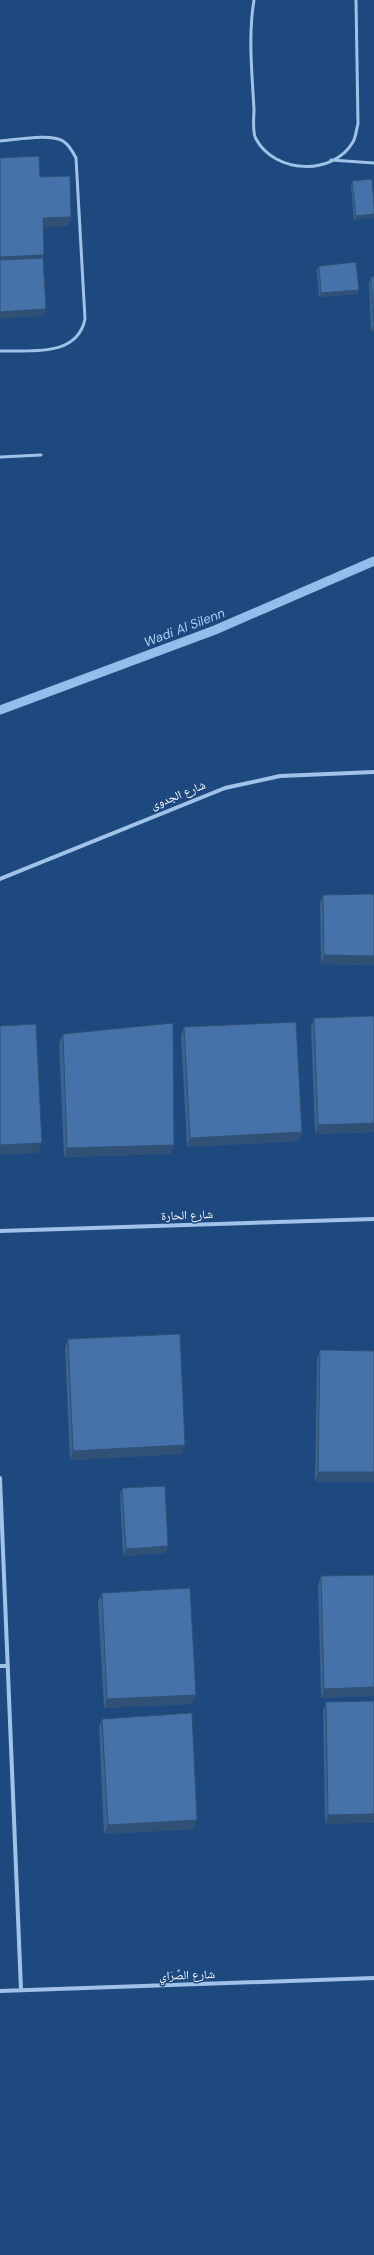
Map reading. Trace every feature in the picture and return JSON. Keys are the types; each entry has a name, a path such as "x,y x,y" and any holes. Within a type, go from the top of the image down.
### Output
{"street":[{"name":"شارع الجدوى","path":"0,879 225,788 280,776 374,772"},
{"name":"شارع الحارة","path":"0,1231 374,1219"},
{"path":"0,1478 22,1990"},
{"path":"0,1666 8,1666"},
{"name":"شارع الصِّرَاي","path":"0,1991 374,1978"}],"lane":[{"path":"254,0 250,35 255,138 266,152 280,162 297,166 315,166 331,160 347,150 354,141 358,124 356,0"},
{"path":"0,140 52,138 62,141 70,148 76,158 84,319 79,335 64,347 0,351"},
{"path":"331,160 374,163"},
{"path":"0,457 41,456"}],"building":[{"path":"39,156 40,177 70,176 71,217 43,218 44,255 0,257 0,158"},
{"path":"372,179 374,214 356,216 352,181"},
{"path":"43,258 46,309 0,312 0,260"},
{"path":"356,262 359,290 321,293 319,266"},
{"path":"374,276 374,324 371,277"},
{"path":"374,894 374,956 324,955 323,895"},
{"path":"374,1016 374,1123 318,1125 314,1018"},
{"path":"296,1022 302,1132 190,1138 184,1027"},
{"path":"173,1023 174,1145 67,1148 63,1034"},
{"path":"36,1024 42,1143 0,1145 0,1026"},
{"path":"180,1334 185,1445 73,1451 68,1339"},
{"path":"320,1350 374,1351 374,1472 318,1472"},
{"path":"165,1486 168,1546 126,1549 122,1488"},
{"path":"374,1575 374,1687 324,1689 321,1576"},
{"path":"190,1588 196,1695 107,1699 102,1593"},
{"path":"374,1701 374,1814 328,1815 326,1702"},
{"path":"192,1713 197,1820 108,1825 102,1719"}],"waterway":[{"name":"Wadi Al Silenn","path":"0,710 215,630 374,561"}]}
